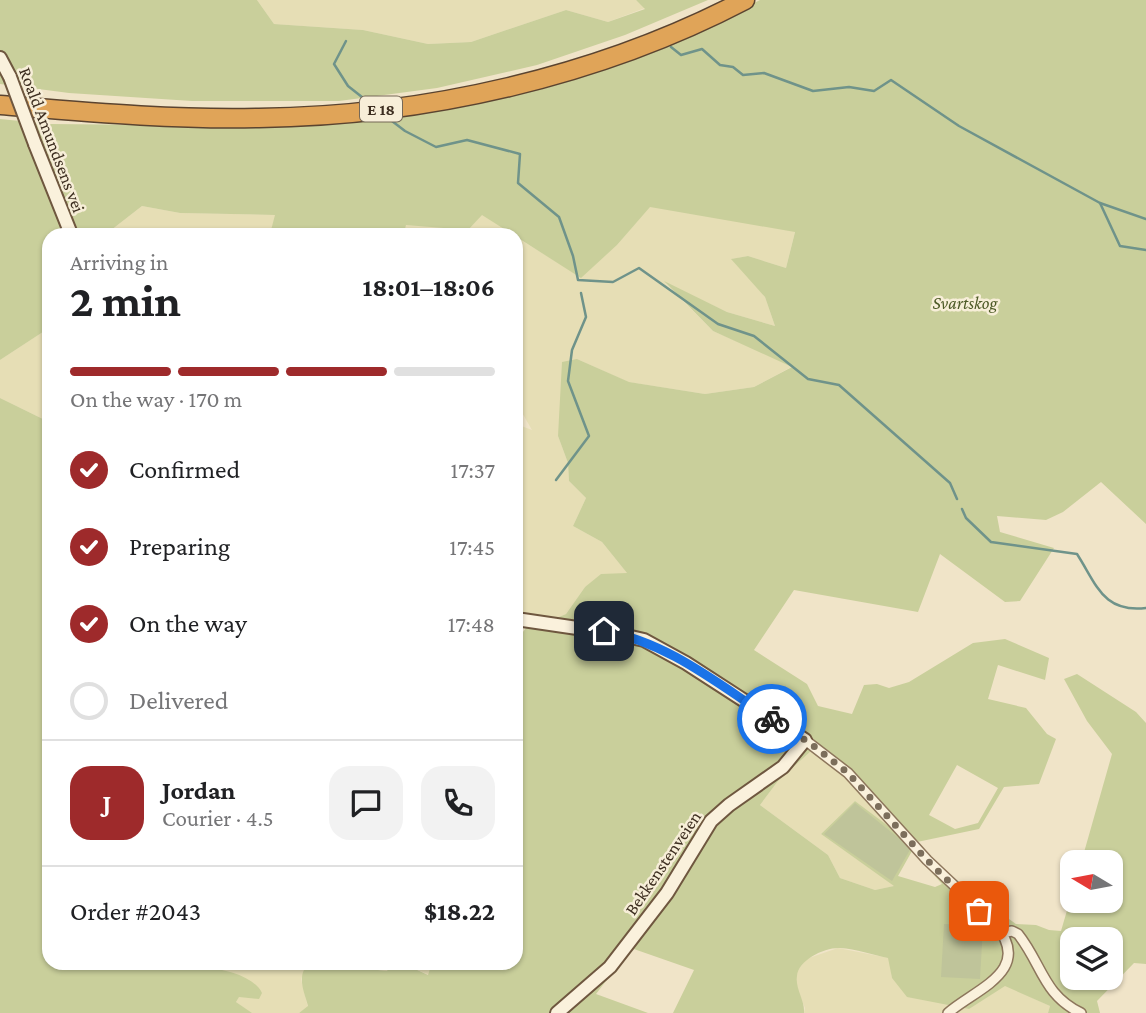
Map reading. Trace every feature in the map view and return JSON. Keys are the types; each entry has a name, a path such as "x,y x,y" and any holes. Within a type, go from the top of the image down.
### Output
{"highway":[{"name":"E 18","path":"0,99 182,112 305,110 389,102 474,87 579,60 640,39 731,0"},
{"name":"E 18","path":"0,105 147,116 230,118 307,117 390,108 510,86 590,63 675,32 745,0"}],"main road":[{"name":"Roald Amundsens vei","path":"0,58 10,77 69,228"},
{"path":"523,620 643,640 686,663 805,740"},
{"name":"Bekkenstenveien","path":"557,1013 610,967 667,894 711,821 783,767 805,740"}],"street":[{"path":"805,740 848,773 927,860 995,924 1001,933 1007,951 1003,971 987,987 948,1013"},
{"path":"1001,933 1012,931 1018,934 1054,994 1067,1006 1081,1013"}],"shaded area":[{"path":"257,0 636,0 645,8 608,22 566,10 471,42 428,44 363,30 274,24"},
{"path":"142,206 180,213 276,215 272,228 114,228"},
{"path":"650,206 795,231 786,268 748,256 732,259 765,297 775,326 727,312 665,283 713,331 793,366 754,387 705,394 628,382 577,359 558,436 568,463 569,481 586,498 573,526 602,542 628,574 585,587 566,614 554,619 523,615 523,427 532,430 523,414 523,241 581,277 617,245"},
{"path":"482,214 504,228 470,228"},
{"path":"406,224 447,228 405,228"},
{"path":"42,333 42,419 0,398 0,360"},
{"path":"811,751 843,772 900,836 855,801 821,834 895,886 875,890 840,878 828,855 760,805 778,781"},
{"path":"838,948 889,958 892,978 968,1009 1005,985 1050,1006 1048,1013 804,1013 805,1008 797,989 796,973 806,959"},
{"path":"210,970 306,970 301,979 308,1007 299,1013 251,1013 236,1002 239,996"},
{"path":"418,970 430,970 429,975"}],"green space":[{"path":"0,0 257,0 274,24 363,30 428,44 471,42 566,10 608,22 645,9 636,0 708,0 625,35 537,65 437,88 339,101 192,101 69,93 0,84"},
{"name":"Svartskog","path":"760,0 1146,0 1146,524 1101,482 1063,512 1046,520 997,516 1000,532 1054,548 1020,601 1005,602 940,554 918,612 794,590 754,650 807,684 818,706 852,714 864,685 877,684 889,688 909,682 973,643 1005,639 1049,658 1045,680 998,665 988,699 1026,708 1047,734 1056,739 1039,784 1004,787 979,829 917,842 962,889 999,905 1016,924 1036,925 1060,931 1060,990 1108,990 1097,1001 1100,1013 1048,1013 1050,1006 1005,986 969,1009 907,997 892,978 888,958 834,948 813,956 799,970 797,981 804,1013 673,1013 694,970 631,948 596,994 648,1013 299,1013 308,1006 303,989 304,970 417,970 428,975 430,970 523,970 523,632 526,628 523,627 523,615 554,619 566,614 585,587 601,574 627,573 602,542 573,526 586,498 569,481 568,463 558,436 562,362 577,359 629,382 705,394 754,387 792,367 713,331 664,281 727,312 775,326 765,297 731,259 748,256 786,268 795,232 650,207 617,245 581,278 523,241 523,228 502,228 482,215 470,228 406,225 405,228 272,228 275,215 180,213 142,206 114,228 42,228 42,333 0,360 0,119 50,124 263,126 441,109 547,88 634,56 725,18","holes":["811,751 843,772 896,832 855,801 821,834 894,886 875,890 840,878 828,855 760,805 778,781","957,765 998,788 978,823 955,829 929,815","913,851 942,884 935,887 898,876"]},
{"path":"0,398 42,419 42,970 223,970 253,982 262,993 259,999 239,997 236,1002 252,1013 0,1013"},
{"name":"Svartskog","path":"1077,674 1136,712 1146,723 1146,964 1134,963 1123,974 1123,927 1062,927 1066,914 1124,914 1124,850 1085,850 1112,754 1087,721 1064,679"},
{"path":"855,803 911,848 892,881 824,834"},
{"path":"944,924 983,926 980,979 941,977"}],"waterway":[{"path":"346,41 334,64 348,86 367,101"},
{"path":"671,47 681,55 702,49 720,65 733,67 743,75 764,73 813,91 849,87 874,91 891,80 959,126 1100,203 1120,246 1146,250"},
{"path":"388,118 405,131 436,147 467,140 520,154 518,183 559,217 573,256 578,280 613,282 639,268 718,324 754,336 808,379 839,385 950,483 957,499"},
{"path":"1100,203 1146,219"},
{"path":"556,480 589,436 568,381 572,350 586,317 581,293"},
{"path":"962,509 966,518 991,542 1077,554 1103,595 1120,606 1146,608"}],"way so far":[{"path":"772,719 810,743 848,773 927,860 979,911"}],"route":[{"path":"604,631 643,640 656,646 772,719"}]}
